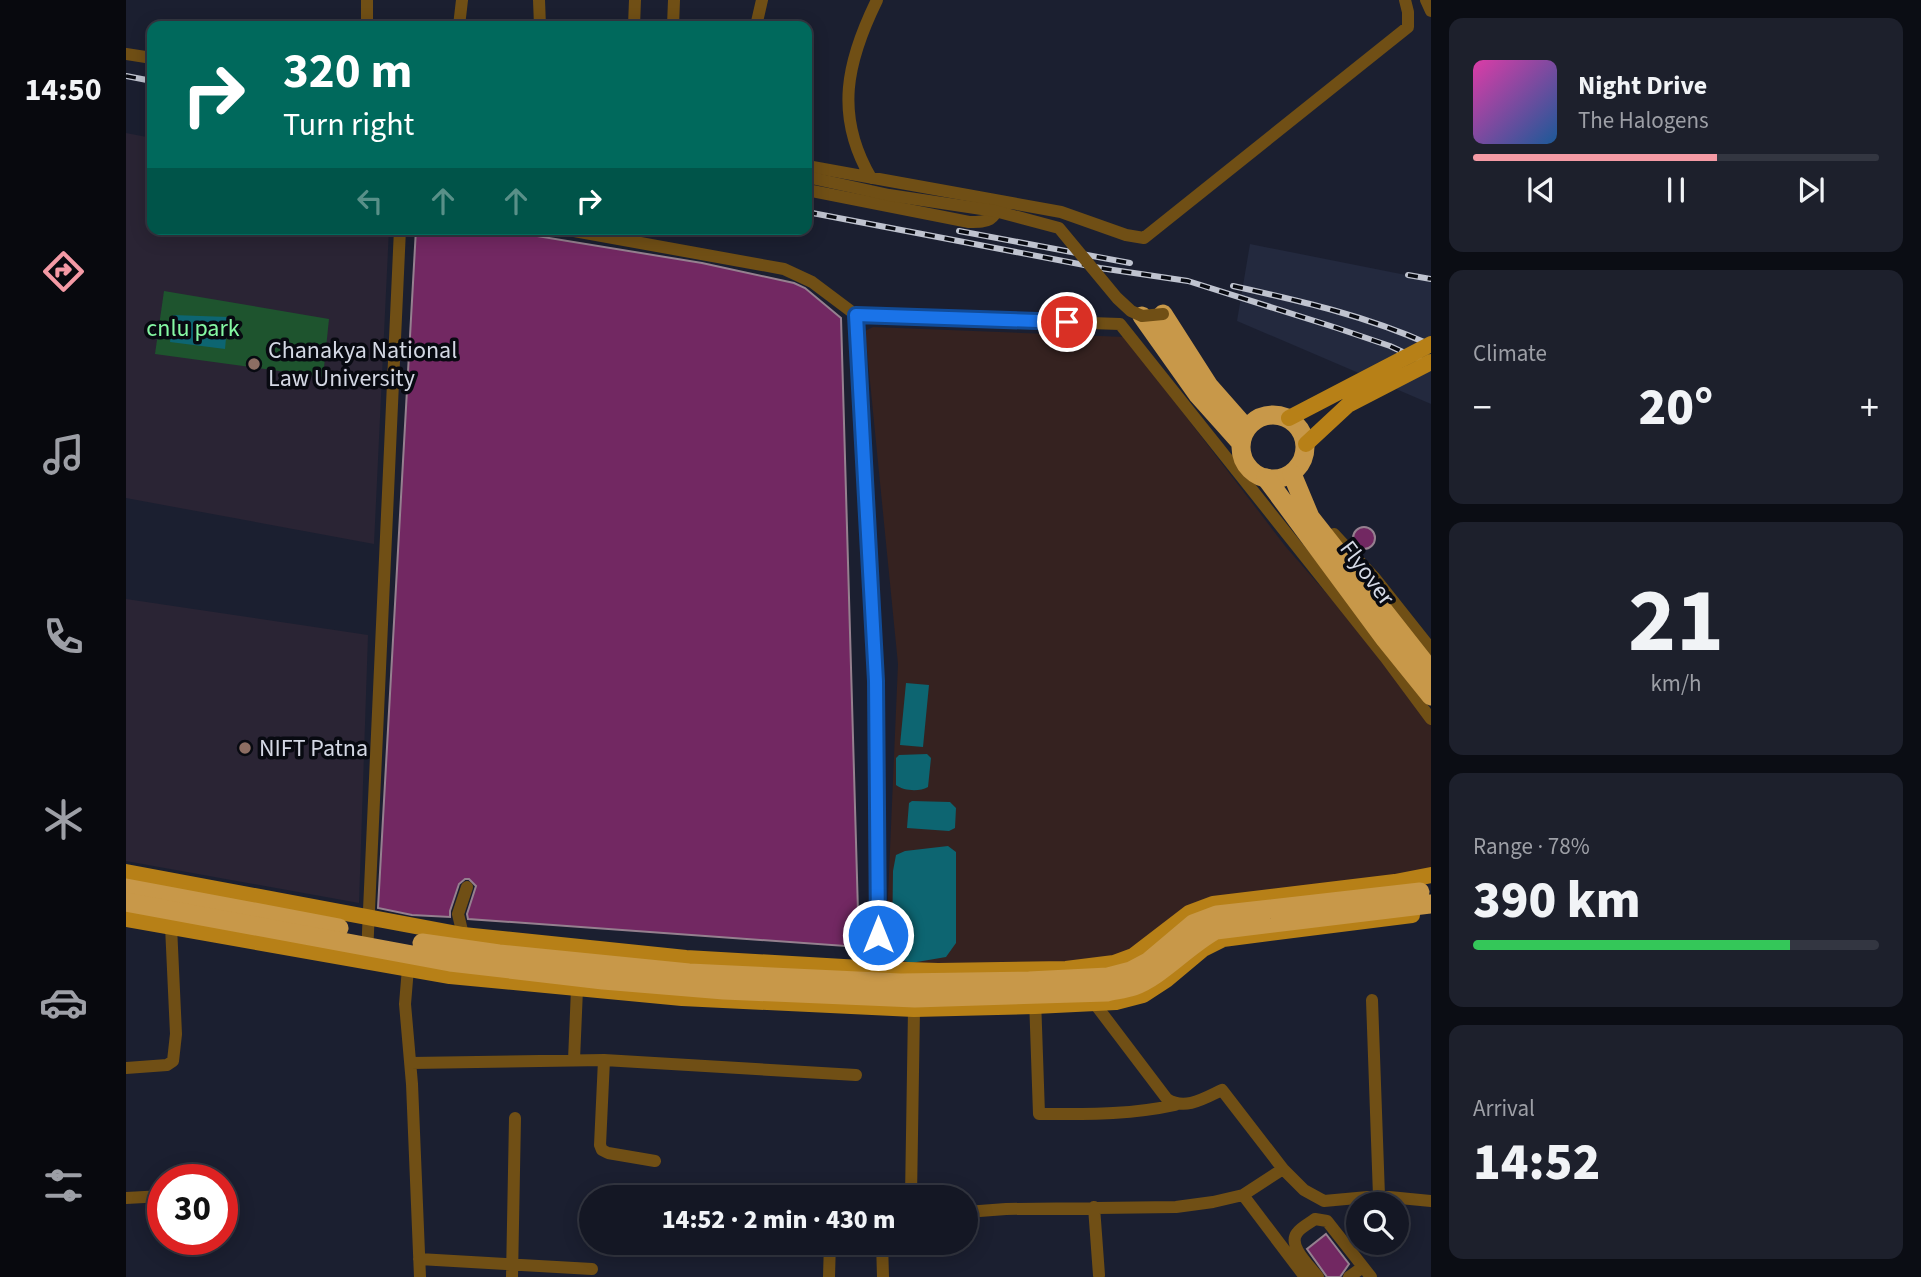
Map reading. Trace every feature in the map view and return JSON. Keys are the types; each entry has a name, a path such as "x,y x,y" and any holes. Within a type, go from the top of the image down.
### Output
{"highway":[{"path":"1163,314 1243,435"},
{"path":"1142,316 1198,395 1243,435"},
{"path":"1243,435 1258,417 1273,414 1289,418 1301,429 1306,444 1303,461 1292,474 1278,479 1266,478"},
{"name":"Flyover","path":"1243,435 1242,457 1250,470 1266,478 1385,639 1431,696"},
{"name":"Flyover","path":"1292,474 1310,517 1431,671"},
{"path":"126,888 439,947 702,974 900,983 1029,981 1108,976 1131,971 1148,962 1193,925 1217,915 1431,890"},
{"path":"126,902 502,970 724,990 915,998 1107,992 1135,986 1216,930 1431,904"}],"main road":[{"path":"1289,418 1431,344"},
{"path":"1306,444 1348,405 1431,362"},
{"path":"126,872 463,935 686,958 878,969 1085,968 1114,963 1133,956 1189,914 1213,904 1366,886 1431,875"},
{"path":"1366,886 1369,922"},
{"path":"126,919 450,976 772,1004 914,1009 1116,1002 1143,995 1203,949 1223,939 1369,922 1431,911"}],"street":[{"path":"367,0 367,21"},
{"path":"460,21 462,0"},
{"path":"539,0 540,21"},
{"path":"634,21 635,0"},
{"path":"673,21 674,0"},
{"path":"757,21 762,0"},
{"path":"871,178 863,165 851,129 848,93 849,75 858,40 877,0"},
{"path":"812,167 1061,212 1126,235 1144,238 1408,27 1405,0"},
{"path":"1426,0 1431,10"},
{"path":"126,54 147,57"},
{"path":"812,178 889,195 995,211 1059,228 1131,311 1142,316 1163,314"},
{"path":"812,191 969,222 986,222 995,217 1002,202"},
{"path":"367,961 400,235"},
{"path":"596,235 784,269 812,282 856,315 1120,324 1385,657 1431,719"},
{"path":"856,315 876,681 878,969"},
{"path":"1288,536 1329,528 1374,578 1431,649"},
{"path":"463,935 458,914 467,887"},
{"path":"126,1068 167,1065 173,1061 176,1034 171,926"},
{"path":"408,968 405,1004 411,1063 420,1277"},
{"path":"1085,968 1095,1004 1160,1092 1175,1105"},
{"path":"1033,969 1039,1114 1109,1114 1153,1110 1188,1104 1222,1090 1283,1169 1304,1190 1324,1200 1346,1198"},
{"path":"574,1060 577,989"},
{"path":"1372,1000 1379,1192"},
{"path":"911,1185 914,1009"},
{"path":"411,1063 604,1060 856,1075"},
{"path":"604,1060 600,1145 608,1153 655,1161"},
{"path":"512,1270 515,1118"},
{"path":"978,1212 1176,1207 1213,1202 1242,1195 1283,1169"},
{"path":"1242,1195 1305,1277"},
{"path":"126,1198 147,1197"},
{"path":"1409,1199 1431,1201"},
{"path":"1094,1207 1099,1275"},
{"path":"1318,1277 1295,1247 1294,1241 1296,1233 1315,1219 1327,1221 1367,1272 1349,1277"},
{"path":"829,1277 830,1255"},
{"path":"883,1255 883,1277"},
{"path":"419,1259 512,1270 592,1269"}],"shaded area":[{"name":"Chanakya National Law University","path":"126,133 147,137 147,235 389,235 374,544 126,498"},
{"path":"1250,244 1431,280 1431,404 1237,321"},
{"path":"173,315 228,317 225,349 170,342"},
{"path":"873,327 1125,337 1286,547 1431,713 1431,879 1062,973 885,966 898,664 865,331"},
{"name":"NIFT Patna","path":"126,599 368,635 359,903 126,861"},
{"path":"906,683 929,685 923,747 900,745"},
{"path":"927,754 931,758 928,787 912,790 896,785 896,758 899,755"},
{"path":"950,802 956,808 955,828 949,831 907,828 909,803"},
{"path":"948,846 956,852 956,943 946,957 911,963 898,959 892,947 893,871 896,855 905,851"}],"green space":[{"name":"cnlu park","path":"164,291 329,319 323,377 155,354"}],"building":[{"path":"416,235 531,235 702,263 794,283 805,288 841,318 859,947 468,919 467,914 476,886 469,879 459,884 450,917 412,915 378,908"},
{"path":"1360,527 1368,527 1375,534 1375,542 1368,549 1360,549 1353,542 1353,534"},
{"path":"1326,1234 1349,1264 1340,1277 1327,1277 1307,1249"}],"railway":[{"path":"126,76 147,80"},
{"path":"812,213 1100,268 1188,281 1390,346 1431,365"},
{"path":"959,231 1130,263"},
{"path":"1408,275 1431,279"},
{"path":"1233,286 1358,318 1431,345"}],"place":[{"name":"Chanakya National Law University","path":"254,364"},
{"name":"NIFT Patna","path":"245,748"}],"route":[{"path":"878,935 876,681 856,315 1067,322"}]}
